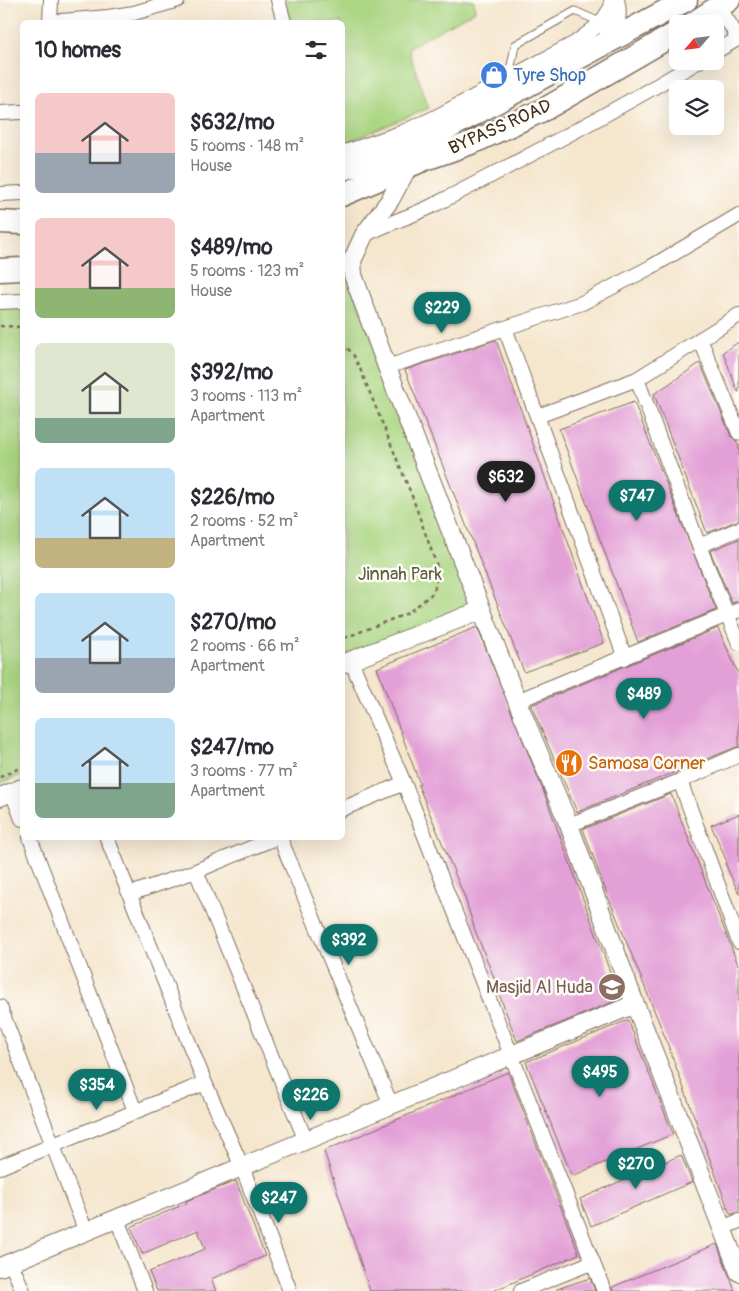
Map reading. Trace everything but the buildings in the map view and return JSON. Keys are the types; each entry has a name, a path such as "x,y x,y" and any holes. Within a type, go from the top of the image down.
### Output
{"main road":[{"path":"606,33 616,19 615,0"},
{"path":"345,168 450,127 508,88 606,33 686,0"},
{"path":"706,15 724,3"},
{"name":"BYPASS ROAD","path":"345,194 408,166 474,142 545,109 669,37"},
{"path":"0,222 20,223"},
{"path":"0,270 20,270"}],"street":[{"path":"50,20 51,0"},
{"path":"73,20 108,17 178,0"},
{"path":"278,0 283,20"},
{"path":"724,3 739,38 724,47"},
{"path":"364,236 384,224 427,208 526,158 683,70"},
{"path":"345,151 402,132 508,88"},
{"path":"0,113 20,112"},
{"path":"408,166 390,200 347,260 517,701 569,825 635,1004 739,1272"},
{"path":"0,194 20,193"},
{"path":"387,367 582,303 651,267 739,216"},
{"path":"0,302 20,301"},
{"path":"538,416 637,379 739,315"},
{"path":"505,328 625,658"},
{"path":"700,339 739,434"},
{"path":"637,379 699,546 733,613 739,643"},
{"path":"699,546 739,529"},
{"path":"482,610 347,662 404,783 604,1291"},
{"path":"517,701 733,613"},
{"path":"569,825 680,781 739,755"},
{"path":"680,781 739,942"},
{"path":"345,808 404,783"},
{"path":"12,792 20,814"},
{"path":"31,840 135,1111"},
{"path":"108,840 205,1083 242,1167 290,1291"},
{"path":"130,894 270,840"},
{"path":"281,840 391,1106"},
{"path":"196,870 306,1141"},
{"path":"23,1291 6,1265 635,1004"},
{"path":"0,1007 86,1232"},
{"path":"0,1167 205,1083"},
{"path":"117,1219 145,1291"},
{"path":"722,1228 739,1221"},
{"path":"521,1291 593,1262"}],"lane":[{"path":"508,88 515,45 575,11 606,33"}],"path":[{"path":"0,326 20,327"},
{"path":"345,346 353,354 361,371 412,496 438,569 434,592 408,613 345,638"},
{"path":"0,777 20,769"}],"green space":[{"path":"285,0 474,0 475,11 409,47 410,55 429,108 345,143 345,20 291,20"},
{"name":"Jinnah Park","path":"345,268 474,608 345,655"},
{"path":"20,308 20,776 0,783 0,309"}],"place":[{"name":"Tyre Shop","path":"494,75"},
{"name":"Samosa Corner","path":"569,763"},
{"name":"Masjid Al Huda","path":"612,987"}]}
